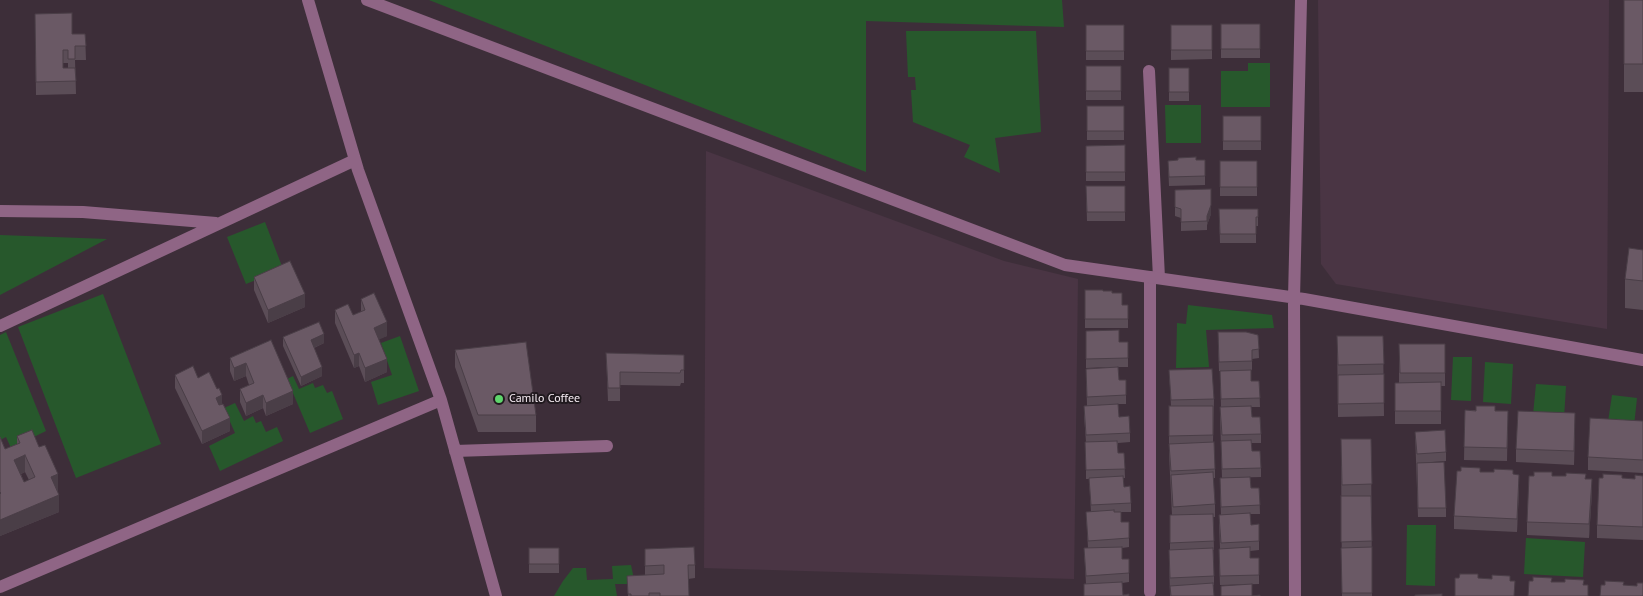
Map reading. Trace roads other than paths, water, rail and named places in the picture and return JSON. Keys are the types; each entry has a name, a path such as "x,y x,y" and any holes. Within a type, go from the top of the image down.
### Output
{"street":[{"path":"308,0 355,160 440,400 496,596"},
{"path":"367,0 1065,265 1294,298 1643,360"},
{"path":"1295,596 1294,298 1301,0"},
{"path":"1149,72 1154,278 1150,592"},
{"path":"0,326 355,160"},
{"path":"0,211 83,212 219,224"},
{"path":"0,587 440,400"},
{"path":"455,451 607,446"}],"place":[{"name":"Camilo Coffee","path":"499,399"}]}
